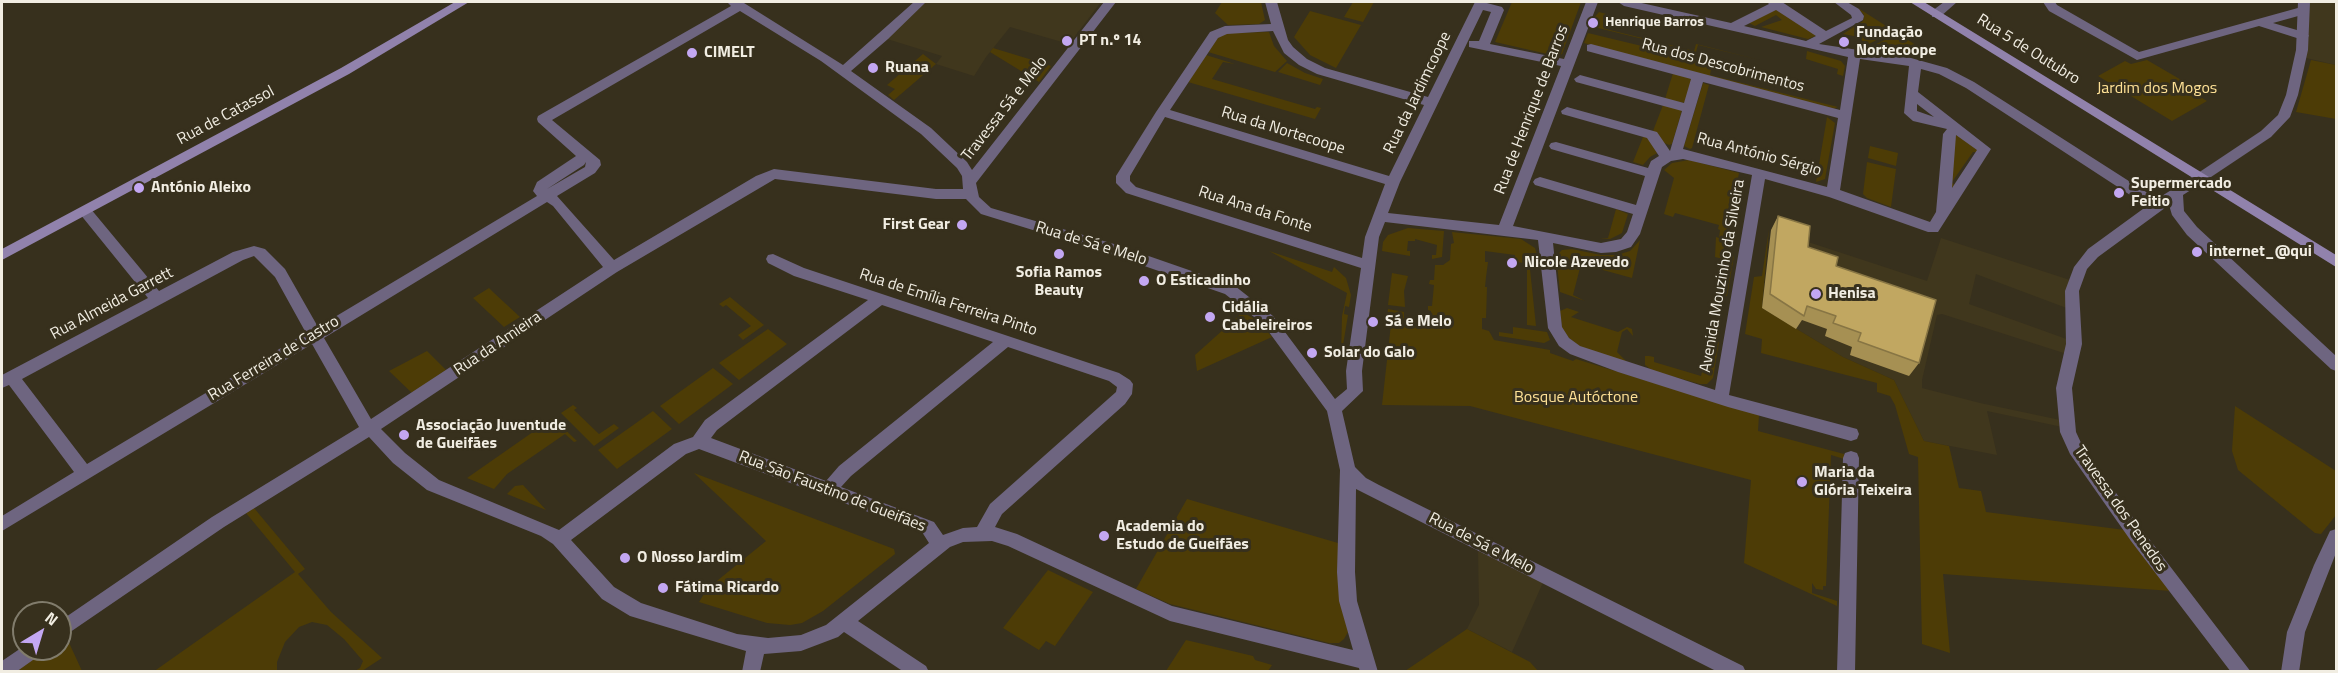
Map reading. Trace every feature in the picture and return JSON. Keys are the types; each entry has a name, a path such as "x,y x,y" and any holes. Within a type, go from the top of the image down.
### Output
{"main road":[{"name":"Rua de Catassol","path":"2,255 369,57 463,2"},
{"name":"Rua 5 de Outubro","path":"1916,2 2337,262"}],"street":[{"path":"843,71 920,2"},
{"name":"Travessa Sá e Melo","path":"971,187 1110,2"},
{"path":"1271,2 1282,40 1288,50 1303,62 1316,69 1432,103"},
{"path":"1464,2 1498,10 1483,46"},
{"name":"Rua de Henrique de Barros","path":"1504,230 1592,2"},
{"path":"1624,2 1807,45 1915,63 1943,71 1961,80 2157,206"},
{"path":"1807,45 1858,18 1855,12 1840,2"},
{"path":"1936,14 1951,2"},
{"path":"2049,2 2053,8 2137,56 2261,23 2304,5"},
{"path":"1732,27 1776,3 1825,36"},
{"name":"Rua de Sá e Melo","path":"737,4 843,71 943,145 962,165 976,204 986,211 1141,259 1236,293 1258,310 1279,332 1334,409 1348,470 1360,483 1737,672"},
{"name":"Rua Ferreira de Castro","path":"2,524 593,168 593,160 543,119 737,4"},
{"name":"Rua da Jardimcoope","path":"1334,409 1355,391 1354,371 1372,237 1393,182 1479,5"},
{"name":"Travessa dos Penedos","path":"2242,672 2137,536 2076,449 2068,432 2064,399 2066,377 2073,349 2072,291 2081,267 2093,254 2157,206 2266,134 2284,117 2292,95 2302,50 2304,5"},
{"path":"2261,23 2303,36"},
{"path":"1162,112 1216,34 1229,30 1278,27"},
{"path":"1461,41 1568,64"},
{"name":"Rua dos Descobrimentos","path":"1591,48 1846,116"},
{"path":"1833,193 1855,54"},
{"path":"1915,63 1912,94 1985,150 1943,212"},
{"path":"1380,217 1504,230 1600,248 1616,247 1630,239 1651,173 1659,161 1673,154 1698,76"},
{"path":"1580,79 1688,108"},
{"path":"1567,111 1652,135 1673,154"},
{"name":"Rua da Nortecoope","path":"1162,112 1393,182"},
{"name":"Rua Ana da Fonte","path":"1162,112 1123,176 1123,183 1131,190 1368,265"},
{"path":"1943,212 1950,134 1955,126"},
{"path":"1556,146 1651,173"},
{"name":"Rua António Sérgio","path":"1673,154 1698,156 1833,193 1933,228 1943,212"},
{"name":"Avenida Mouzinho da Silveira","path":"1545,237 1553,323 1564,342 1590,357 1721,398 1759,173"},
{"name":"Rua da Amieira","path":"72,623 218,522 369,429 612,268 774,174 820,177 936,194 971,187"},
{"path":"1540,182 1639,212"},
{"path":"2177,193 2175,204 2177,212 2192,231 2337,365"},
{"path":"547,197 558,203 612,268"},
{"path":"85,211 158,300"},
{"name":"Rua Almeida Garrett","path":"7,380 238,255 254,251 260,253 280,273 315,334"},
{"name":"Rua de Emília Ferreira Pinto","path":"772,259 799,272 1114,377 1125,384 1124,394 996,509 982,533"},
{"path":"559,540 680,449 699,442 711,425 880,299"},
{"path":"315,334 369,429 427,481 533,524 559,540 609,593 626,605 727,639 756,646 801,643 820,637 844,622 940,545"},
{"path":"829,489 845,471 1005,341"},
{"path":"7,380 84,473"},
{"path":"1721,398 1851,434"},
{"name":"Rua São Faustino de Gueifães","path":"699,442 928,527 940,545 954,538 982,533 1011,539 1170,613 1367,666"},
{"path":"1846,672 1851,458"},
{"path":"1348,470 1346,572 1348,601 1367,666"},
{"path":"2290,672 2296,632 2320,570 2337,536"},
{"path":"844,622 920,672"},
{"path":"751,672 756,646"},
{"path":"2,671 17,661"}],"shaded area":[{"path":"922,2 1101,2 1069,44 1010,27 974,76 936,64 942,56 884,38"},
{"path":"2306,2 2336,2 2336,65 2302,57 2308,11"},
{"path":"1941,238 2073,281 2072,310 1976,274 1969,304 2072,341 2070,355 1942,314 1937,315 1922,388 2065,421 2067,428 1987,411 1997,455 1924,441 1894,380 1843,357 1762,308 1802,240 1927,281"},
{"path":"1478,551 1545,578 1512,652 1467,629 1479,605"}],"green space":[{"path":"1222,2 1261,2 1265,20 1259,24 1228,25 1215,13"},
{"path":"1353,2 1374,2 1363,22 1344,17"},
{"path":"1512,2 1581,2 1562,54 1556,56 1495,42"},
{"path":"1858,8 1894,31 1861,48 1864,43 1859,37 1843,34 1863,21 1864,15"},
{"path":"1775,9 1815,36 1808,39 1761,27 1782,20 1776,15 1755,26 1749,23"},
{"path":"1310,11 1361,25 1336,68 1310,55 1294,37"},
{"path":"1599,12 1610,15 1606,29 1694,51 1696,44 1760,60 1698,45 1696,52 1590,26 1593,26 1593,19"},
{"path":"1269,32 1274,46 1287,61 1275,72 1208,52 1219,36 1229,33"},
{"path":"1588,33 1712,63 1710,75 1838,107 1833,109 1584,43"},
{"path":"1898,34 1916,45 1910,57 1865,49"},
{"path":"993,48 1051,66 1039,82 990,52"},
{"path":"1807,51 1841,61 1845,66 1843,76 1837,74 1838,69 1806,59"},
{"path":"923,54 936,64 894,100 888,95 895,89 887,85"},
{"path":"1206,55 1235,64 1223,62 1212,79 1315,109 1321,108 1315,119 1188,82"},
{"name":"Jardim dos Mogos","path":"2147,60 2190,85 2184,87 2207,101 2172,121 2098,76 2125,61 2131,64"},
{"path":"2311,60 2336,65 2336,119 2296,112"},
{"path":"1287,63 1305,73 1323,79 1320,85 1278,72"},
{"path":"1673,73 1692,79 1685,103 1665,99"},
{"path":"1703,83 1709,85 1690,149 1684,146"},
{"path":"1663,105 1682,110 1672,144 1669,145 1662,142 1653,131"},
{"path":"1827,117 1835,123 1825,179 1816,182"},
{"path":"1957,135 1965,137 1980,150 1973,152 1952,182 1955,186 1950,192 1954,137"},
{"path":"1643,137 1649,137 1659,152 1643,165 1633,162"},
{"path":"1870,146 1898,153 1896,166 1868,158"},
{"path":"1689,160 1739,173 1724,249 1734,256 1727,296 1717,293 1723,259 1715,257 1719,225 1675,213 1673,217 1664,214 1674,178 1664,170 1672,163"},
{"path":"1867,162 1896,169 1891,207 1867,198 1863,194"},
{"path":"1616,209 1628,214 1622,233 1610,239 1600,238 1608,238"},
{"path":"1408,228 1444,231 1442,257 1432,259 1432,255 1436,255 1437,245 1415,239 1415,241 1408,241 1407,251 1410,251 1410,256 1382,251 1383,242 1388,235"},
{"path":"1769,229 1762,308 1843,357 1894,380 1924,441 1949,446 1959,488 1981,491 1986,512 2125,530 2171,591 1943,574 1950,653 1922,644 1918,457 1909,454 1895,405 1890,396 1877,392 1877,383 1761,353 1762,339 1745,334 1754,277 1762,276"},
{"name":"Bosque Autóctone","path":"1452,232 1521,239 1535,248 1538,258 1524,256 1524,263 1515,262 1515,255 1485,251 1485,262 1488,262 1485,287 1487,287 1486,318 1482,318 1482,329 1489,331 1494,340 1550,350 1550,353 1573,361 1576,359 1759,415 1758,431 1844,454 1844,459 1831,455 1826,586 1823,586 1823,590 1816,589 1812,583 1812,593 1837,601 1837,606 1744,563 1751,480 1470,406 1382,405 1391,324 1386,323 1388,309 1404,312 1404,318 1430,322 1431,311 1428,310 1428,306 1432,306 1434,285 1429,284 1430,280 1434,280 1435,265 1443,265 1450,260 1451,244 1454,243"},
{"path":"1640,240 1632,278 1581,264 1573,295 1585,301 1560,292 1556,256 1562,250 1572,249 1601,255 1617,255 1630,251"},
{"path":"1269,251 1332,272 1334,267 1346,278 1351,295 1349,307 1345,306 1344,314 1348,315 1341,357 1342,316 1347,293"},
{"path":"1527,260 1529,260 1536,326 1527,325"},
{"path":"1392,273 1408,276 1404,291 1405,307 1388,305"},
{"path":"489,288 520,317 504,327 473,298"},
{"path":"730,297 764,325 743,340 738,335 751,326 726,305 723,307 719,304"},
{"path":"1567,308 1579,312 1571,317 1618,332 1627,327 1632,329 1633,336 1627,329 1622,332 1617,352 1627,362 1582,348 1569,338 1562,328 1560,311"},
{"path":"1243,312 1260,323 1272,337 1197,371 1195,355"},
{"path":"1513,327 1547,332 1550,340 1544,343 1499,336 1499,332 1513,334"},
{"path":"768,329 787,344 739,380 719,363"},
{"path":"1711,341 1719,342 1713,378 1707,384 1653,371 1645,365 1645,356 1649,356 1654,357 1654,362 1701,376 1702,372 1705,372 1707,362 1704,361"},
{"path":"427,351 446,370 412,393 389,371"},
{"path":"713,368 733,384 679,424 660,406"},
{"path":"573,405 577,408 574,410 599,434 614,424 619,428 594,446 561,413"},
{"path":"2235,406 2336,471 2336,515 2321,534 2315,533 2238,470 2232,451"},
{"path":"653,411 672,429 617,469 598,450"},
{"path":"553,418 577,441 574,442 565,434 507,474 494,489 467,478"},
{"path":"694,473 894,549 895,554 823,611 802,623 790,625 767,623 699,602 707,589 766,541"},
{"path":"523,485 546,510 507,494 515,486"},
{"path":"1187,499 1338,543 1338,570 1348,632 1344,639 1339,643 1329,643 1170,604 1136,589"},
{"path":"254,508 305,569 298,574 331,612 382,658 362,671 355,671 360,668 363,661 344,639 327,625 312,622 299,627 285,642 277,662 277,671 153,672 295,572 246,513"},
{"path":"1048,570 1093,592 1055,646 1046,641 1039,650 1003,628"},
{"path":"1467,629 1530,662 1538,671 1405,671"},
{"path":"1186,640 1253,656 1255,660 1272,665 1268,671 1166,671"},
{"path":"72,649 82,671 10,672 26,661 72,661"}],"building":[{"name":"Henisa","path":"1778,216 1810,226 1808,247 1838,257 1836,266 1936,300 1919,363 1858,341 1861,333 1833,323 1836,316 1807,306 1804,316 1770,294"}],"place":[{"name":"Henrique Barros","path":"1593,23"},
{"name":"PT n.º 14","path":"1067,41"},
{"name":"Fundação Nortecoope","path":"1844,42"},
{"name":"CIMELT","path":"692,53"},
{"name":"Ruana","path":"873,68"},
{"name":"António Aleixo","path":"139,188"},
{"name":"Supermercado Feitio","path":"2119,193"},
{"name":"First Gear","path":"962,225"},
{"name":"internet_@qui","path":"2197,252"},
{"name":"Sofia Ramos Beauty","path":"1059,254"},
{"name":"Nicole Azevedo","path":"1512,263"},
{"name":"O Esticadinho","path":"1144,281"},
{"name":"Henisa","path":"1816,294"},
{"name":"Cidália Cabeleireiros","path":"1210,317"},
{"name":"Sá e Melo","path":"1373,322"},
{"name":"Solar do Galo","path":"1312,353"},
{"name":"Associação Juventude de Gueifães","path":"404,435"},
{"name":"Maria da Glória Teixeira","path":"1802,482"},
{"name":"Academia do Estudo de Gueifães","path":"1104,536"},
{"name":"O Nosso Jardim","path":"625,558"},
{"name":"Fátima Ricardo","path":"663,588"}]}
